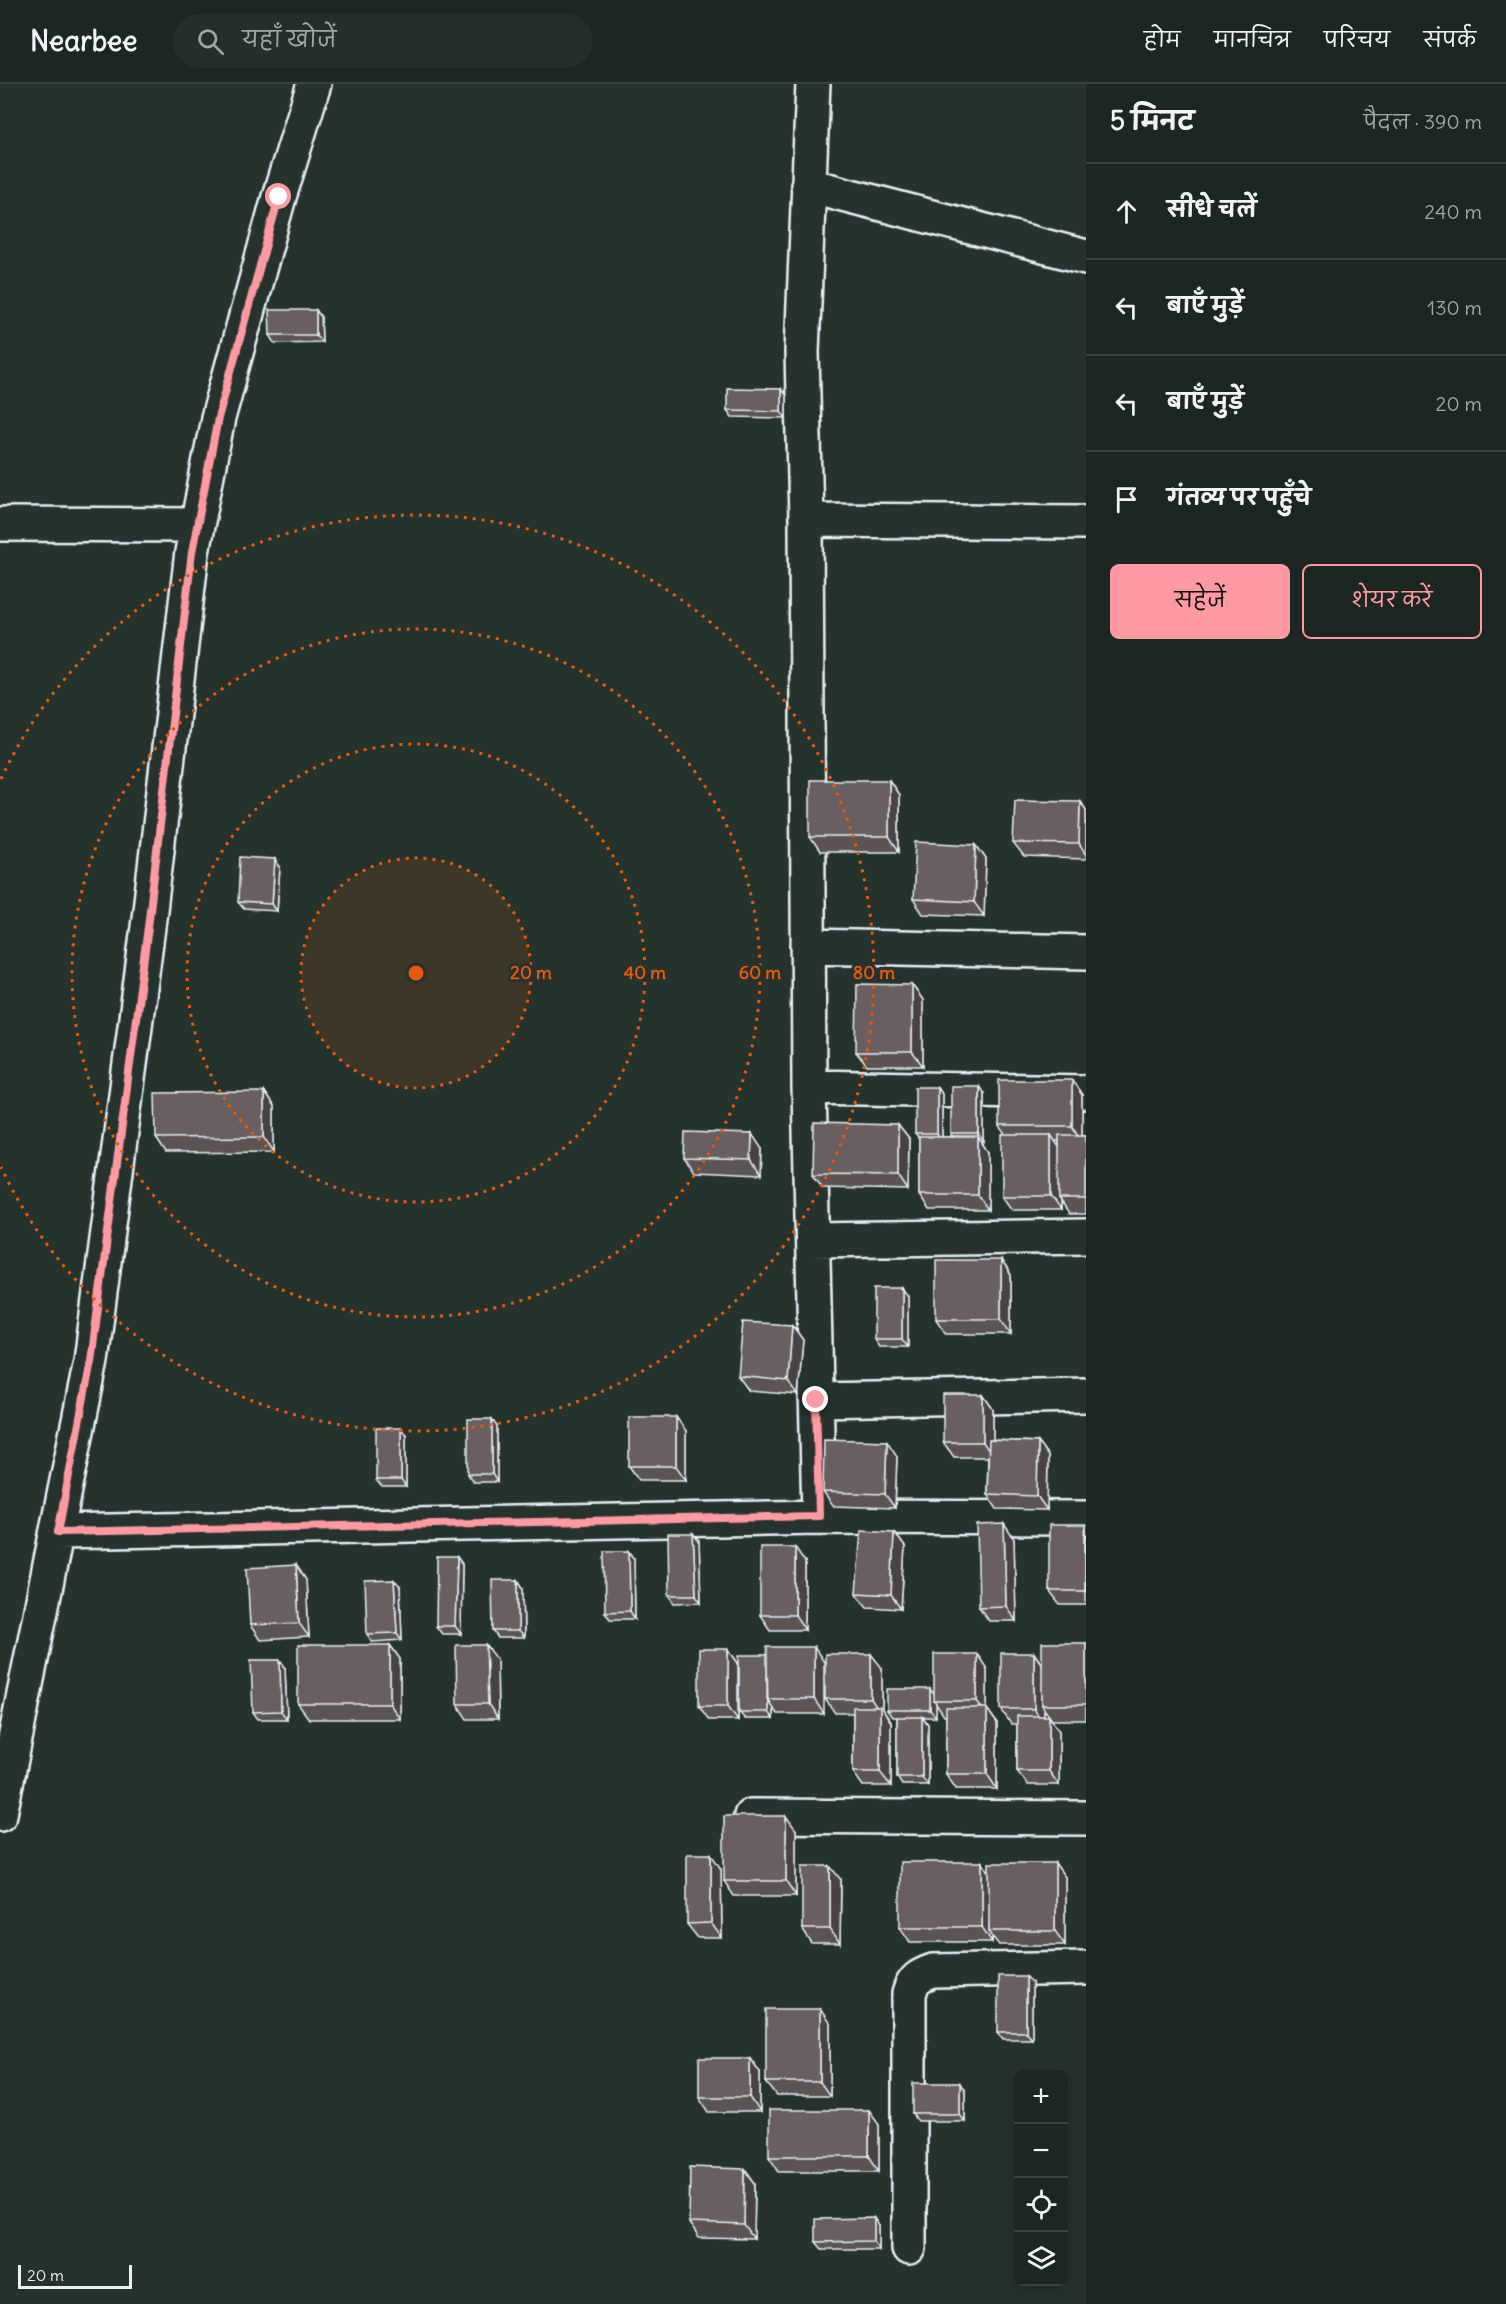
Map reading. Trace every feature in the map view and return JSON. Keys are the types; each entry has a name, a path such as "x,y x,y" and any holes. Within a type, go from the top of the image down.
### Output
{"street":[{"path":"0,1814 93,1349 148,927 192,552 218,418 279,197 314,84"},
{"path":"813,84 802,352 806,520 809,1087 819,1516"},
{"path":"808,185 1086,257"},
{"path":"806,520 1086,522"},
{"path":"0,524 197,525"},
{"path":"808,946 1086,952"},
{"path":"809,1087 1086,1092"},
{"path":"813,1240 1086,1236"},
{"path":"816,1400 1086,1395"},
{"path":"58,1532 819,1516 1086,1518"},
{"path":"751,1816 1086,1818"},
{"path":"909,2248 909,1994 913,1982 920,1975 933,1971 1086,1968"}],"building":[{"path":"269,310 316,310 316,335 270,335"},
{"path":"727,388 781,389 781,411 727,410"},
{"path":"810,780 889,780 889,837 810,837"},
{"path":"1015,800 1080,801 1079,844 1013,843"},
{"path":"916,842 976,845 974,902 913,899"},
{"path":"240,857 275,859 272,904 238,902"},
{"path":"857,984 912,985 912,1052 856,1052"},
{"path":"999,1080 1072,1080 1072,1126 999,1126"},
{"path":"951,1086 979,1086 979,1134 951,1134"},
{"path":"915,1087 937,1087 937,1134 915,1134"},
{"path":"264,1092 264,1137 156,1138 155,1093"},
{"path":"814,1123 898,1125 898,1175 813,1174"},
{"path":"685,1132 752,1134 751,1160 684,1158"},
{"path":"1002,1135 1051,1135 1051,1196 1002,1196"},
{"path":"1059,1135 1086,1135 1086,1199 1059,1199"},
{"path":"919,1137 978,1137 978,1195 919,1195"},
{"path":"936,1260 1001,1260 1001,1319 936,1319"},
{"path":"874,1288 902,1288 902,1339 874,1339"},
{"path":"743,1322 792,1325 788,1381 738,1376"},
{"path":"943,1395 983,1395 983,1442 943,1442"},
{"path":"629,1417 676,1417 676,1466 629,1466"},
{"path":"468,1419 492,1419 492,1474 468,1474"},
{"path":"376,1428 401,1428 401,1480 376,1480"},
{"path":"824,1439 887,1441 885,1494 823,1492"},
{"path":"989,1440 1038,1442 1037,1496 987,1494"},
{"path":"1004,1524 1006,1606 979,1607 977,1525"},
{"path":"1049,1525 1085,1525 1085,1591 1049,1591"},
{"path":"861,1530 894,1532 891,1595 856,1593"},
{"path":"668,1534 693,1534 696,1595 669,1595"},
{"path":"760,1547 795,1547 795,1615 760,1615"},
{"path":"604,1551 629,1551 630,1611 605,1612"},
{"path":"437,1557 457,1557 455,1626 436,1626"},
{"path":"296,1565 299,1623 250,1625 247,1568"},
{"path":"394,1580 397,1633 367,1634 365,1581"},
{"path":"492,1580 518,1580 518,1631 493,1631"},
{"path":"1042,1643 1086,1643 1086,1705 1042,1705"},
{"path":"298,1645 390,1645 390,1704 298,1704"},
{"path":"456,1645 486,1645 488,1704 457,1704"},
{"path":"767,1647 814,1647 814,1699 767,1699"},
{"path":"699,1649 728,1649 728,1706 699,1706"},
{"path":"1001,1653 1034,1653 1034,1709 1001,1709"},
{"path":"825,1654 871,1654 871,1699 825,1699"},
{"path":"934,1654 977,1654 977,1701 934,1701"},
{"path":"739,1655 767,1655 768,1712 739,1712"},
{"path":"251,1660 280,1660 281,1711 253,1712"},
{"path":"887,1689 930,1689 930,1710 887,1710"},
{"path":"853,1707 880,1707 880,1772 853,1772"},
{"path":"946,1708 987,1708 987,1774 946,1774"},
{"path":"1017,1716 1049,1716 1049,1771 1017,1771"},
{"path":"897,1717 922,1717 922,1777 897,1777"},
{"path":"724,1816 786,1816 786,1881 724,1881"},
{"path":"687,1854 711,1854 711,1923 687,1924"},
{"path":"900,1862 982,1862 982,1927 900,1927"},
{"path":"989,1863 1055,1863 1055,1931 989,1931"},
{"path":"802,1866 830,1866 830,1929 802,1929"},
{"path":"998,1976 1026,1976 1026,2032 998,2032"},
{"path":"766,2009 820,2009 820,2082 766,2082"},
{"path":"699,2058 750,2058 750,2097 699,2097"},
{"path":"913,2083 960,2083 960,2114 913,2114"},
{"path":"769,2110 869,2110 869,2156 769,2156"},
{"path":"690,2167 745,2169 744,2225 689,2223"},
{"path":"874,2218 874,2241 815,2242 815,2219"}],"route":[{"path":"279,197 218,418 192,552 148,927 91,1361 58,1532 819,1516 816,1400"}]}
